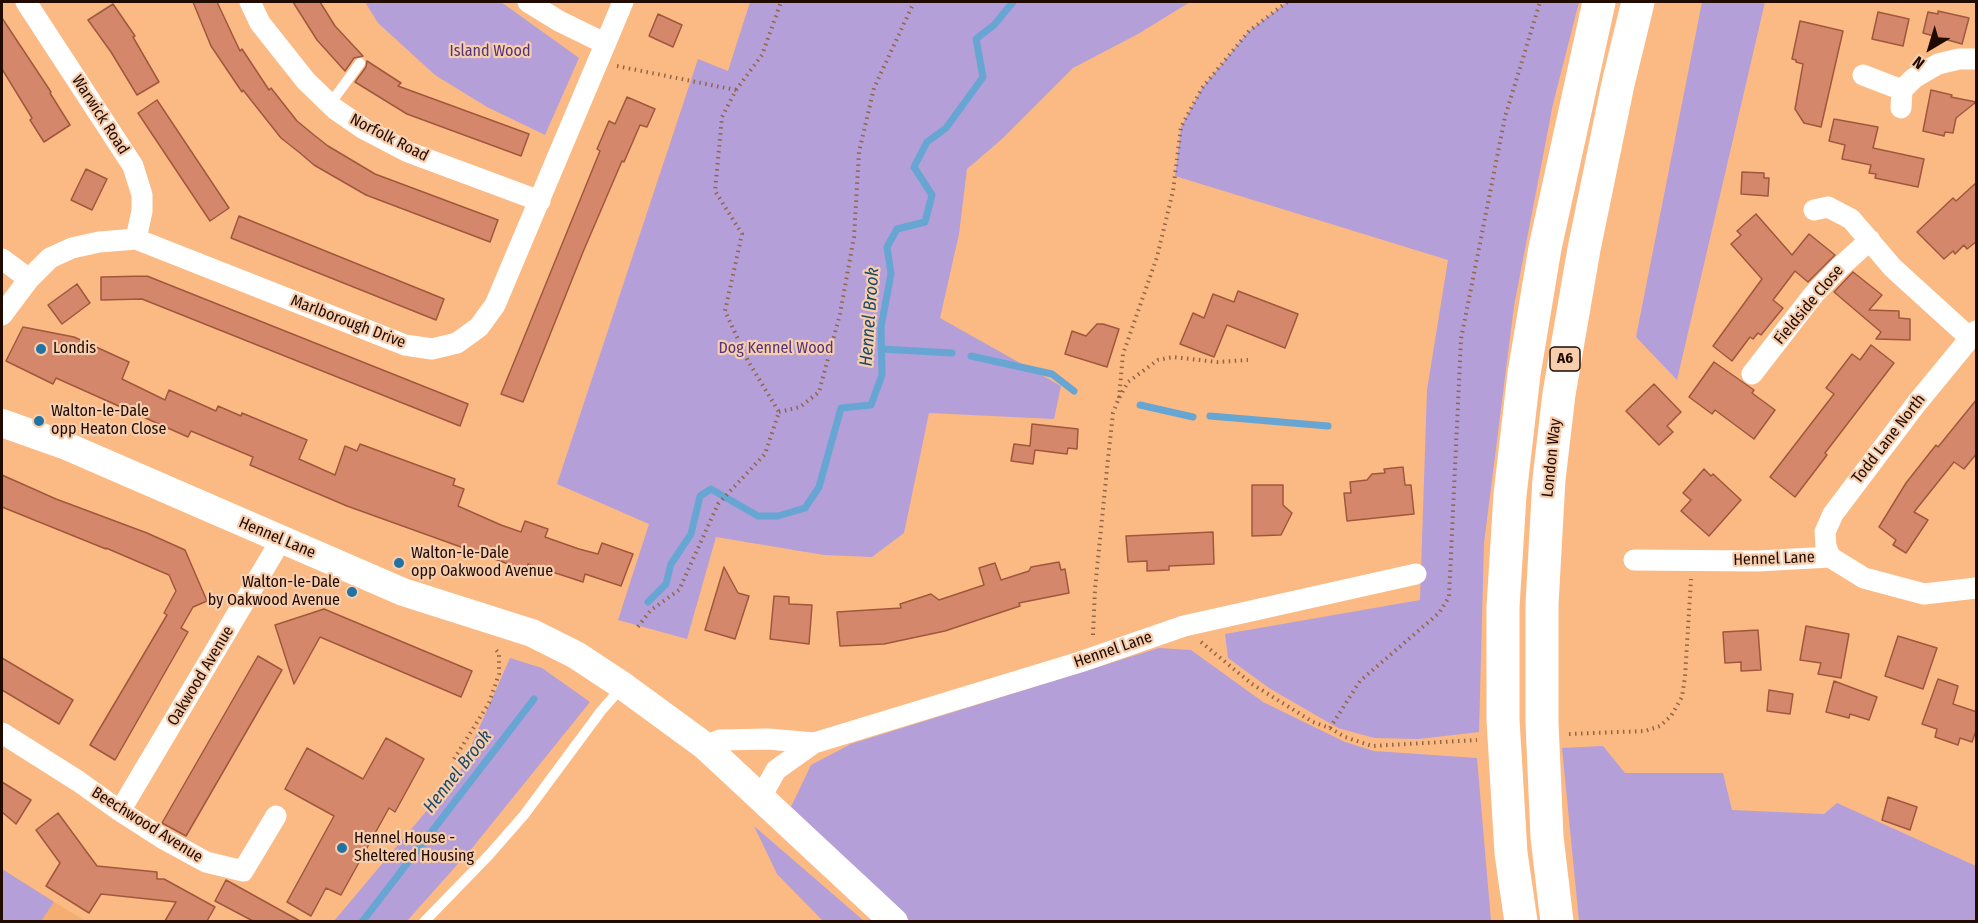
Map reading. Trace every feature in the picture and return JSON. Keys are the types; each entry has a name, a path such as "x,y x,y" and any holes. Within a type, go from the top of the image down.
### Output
{"highway":[{"name":"A6","path":"1521,921 1512,853 1503,720 1503,607 1510,495 1524,374 1545,248 1599,2"},
{"name":"London Way","path":"1557,921 1547,837 1542,723 1542,604 1549,479 1559,394 1584,249 1618,84 1638,2"}],"main road":[{"name":"Hennel Lane","path":"2,423 64,445 403,592 532,633 576,655 705,746 894,921"}],"street":[{"name":"Warwick Road","path":"26,2 133,166 142,195 142,211 136,239"},
{"name":"Norfolk Road","path":"249,2 260,23 306,81 330,104 364,129 408,152 540,201"},
{"path":"528,2 559,21 604,43"},
{"name":"Marlborough Drive","path":"2,315 29,279 50,258 72,248 99,242 136,239 405,345 432,349 457,343 479,327 495,305 623,2"},
{"path":"1863,75 1901,99 1914,78 1938,64 1959,59 1977,59"},
{"path":"1814,210 1828,207 1851,219 1893,268 1973,335"},
{"name":"Fieldside Close","path":"1752,374 1814,294 1870,240"},
{"path":"2,259 29,279"},
{"name":"Todd Lane North","path":"1830,557 1825,532 1833,514 1888,438 1973,335"},
{"name":"Oakwood Avenue","path":"120,811 281,540"},
{"name":"Hennel Lane","path":"1634,560 1758,561 1830,557 1841,566 1864,578 1916,593 1977,588"},
{"name":"Hennel Lane","path":"761,797 776,770 814,743 1092,657 1184,626 1416,574"},
{"name":"Beechwood Avenue","path":"2,733 78,780 162,838 206,862 243,871 276,816"},
{"name":"Hennel Lane","path":"705,746 720,740 768,739 814,743"}],"lane":[{"path":"330,104 360,63"},
{"path":"424,921 489,855 524,815 623,686"}],"path":[{"path":"636,630 651,610 679,590 721,502 765,454 779,412 748,361 725,311 742,234 715,191 722,117 736,90 762,55 781,2"},
{"path":"779,412 800,407 819,392 840,314 854,237 859,152 874,88 914,2"},
{"path":"1119,398 1123,354 1157,257 1173,192 1181,127 1202,88 1250,31 1287,2"},
{"path":"1330,728 1360,681 1439,613 1449,597 1461,339 1505,117 1540,2"},
{"path":"604,43 609,64 736,90"},
{"path":"1092,657 1095,589 1106,479 1113,412 1119,398 1128,382 1158,360 1173,357 1217,362 1248,360"},
{"path":"1564,734 1645,731 1659,726 1671,716 1682,698 1685,677 1693,561"},
{"path":"454,759 489,703 499,674 499,653 487,642 491,621"},
{"path":"1184,626 1216,656 1252,684 1313,722 1345,737 1372,746 1461,741"}],"shaded area":[{"path":"2,869 85,921 2,922"}],"green space":[{"name":"Island Wood","path":"365,2 501,2 579,58 545,135 487,107 435,75 378,23"},
{"name":"Dog Kennel Wood","path":"750,2 1190,2 1138,34 1073,68 1002,139 967,169 959,234 940,318 1061,386 1054,419 929,413 904,533 872,557 824,555 716,537 687,639 618,620 649,524 557,484 698,59 728,71"},
{"path":"1287,2 1579,2 1553,104 1514,306 1484,543 1479,732 1419,739 1374,738 1338,728 1269,688 1228,658 1225,634 1420,600 1427,390 1448,260 1175,176 1181,127 1202,88 1249,31"},
{"path":"1702,2 1765,2 1677,380 1636,337"},
{"path":"1159,648 1191,650 1263,702 1345,742 1374,751 1477,758 1491,921 910,921 789,811 811,765 851,744"},
{"path":"510,658 542,668 590,702 473,847 407,921 334,921 460,771"},
{"path":"1603,746 1625,773 1723,773 1732,810 1824,814 1837,803 1976,866 1976,921 1579,921 1562,748"},
{"path":"754,826 864,921 823,921 777,874"},
{"path":"2,869 54,902 41,921 2,921"}],"building":[{"path":"193,2 217,2 240,51 242,49 269,90 271,88 297,121 314,135 375,174 498,220 490,242 366,195 314,165 281,138 243,90 242,92 211,46"},
{"path":"293,2 320,2 335,26 363,56 354,58 345,71 317,40"},
{"path":"113,4 135,36 133,37 159,82 137,95 88,20"},
{"path":"1938,11 1969,18 1962,44 1923,33 1928,12 1938,14"},
{"path":"1878,12 1909,19 1903,46 1872,39"},
{"path":"658,14 682,25 673,47 649,36"},
{"path":"2,18 70,125 44,142 2,69"},
{"path":"1800,21 1843,31 1821,127 1804,123 1795,109 1803,64 1792,59"},
{"path":"367,61 401,83 398,86 529,134 521,156 407,114 355,82 366,67"},
{"path":"1931,90 1976,102 1956,118 1953,133 1945,132 1944,136 1923,131"},
{"path":"627,97 655,109 647,127 640,125 624,162 622,161 523,402 501,394 600,151 597,149 609,121 615,124"},
{"path":"157,100 229,208 210,221 138,113"},
{"path":"1834,119 1878,127 1873,148 1924,159 1918,187 1875,178 1876,174 1869,173 1871,165 1842,159 1845,145 1829,141"},
{"path":"86,169 107,179 92,210 71,200"},
{"path":"1742,172 1764,173 1764,178 1769,178 1768,196 1741,194"},
{"path":"1977,182 1977,241 1967,249 1964,245 1955,254 1953,251 1944,259 1917,232 1953,198 1956,201"},
{"path":"1756,214 1792,255 1809,234 1835,255 1808,282 1795,271 1773,300 1783,308 1761,335 1758,333 1753,339 1750,337 1732,361 1713,346 1762,279 1731,244 1741,235 1737,231"},
{"path":"239,216 444,299 436,320 231,238"},
{"path":"1853,272 1882,295 1869,310 1899,311 1899,318 1910,319 1910,340 1876,339 1881,332 1834,292"},
{"path":"147,276 468,404 460,426 142,299 101,300 101,277"},
{"path":"77,284 90,303 62,324 48,305"},
{"path":"1238,291 1298,314 1285,348 1227,325 1214,357 1180,344 1193,313 1204,318 1213,294 1234,302"},
{"path":"1097,324 1119,329 1107,367 1065,354 1072,331 1086,336"},
{"path":"23,327 74,337 129,362 122,379 165,400 169,390 216,411 218,406 241,416 242,413 307,440 299,459 335,475 345,446 357,451 360,444 455,479 453,485 464,489 458,506 501,525 521,532 525,521 548,529 545,537 579,549 598,554 602,543 633,554 621,586 585,574 583,582 528,564 526,570 511,565 347,506 250,465 253,457 191,431 188,437 56,378 53,384 6,361"},
{"path":"1871,345 1894,363 1825,453 1827,455 1795,497 1770,477 1834,394 1826,388 1852,354 1860,360"},
{"path":"1714,362 1754,390 1752,393 1775,410 1754,439 1715,410 1712,414 1689,397"},
{"path":"1654,384 1681,412 1667,426 1673,432 1659,445 1626,411"},
{"path":"1977,399 1977,453 1964,469 1954,462 1914,512 1928,520 1906,553 1893,545 1896,540 1879,527 1906,483"},
{"path":"1032,424 1078,429 1077,449 1068,448 1067,454 1035,450 1033,464 1011,461 1014,444 1030,446"},
{"path":"1403,467 1405,485 1411,485 1414,514 1347,521 1344,493 1351,493 1350,482 1367,480 1372,474 1385,473 1384,469"},
{"path":"1704,469 1711,476 1713,474 1741,500 1709,536 1681,511 1691,500 1683,493"},
{"path":"2,475 185,550 207,601 193,607 181,628 188,632 115,760 90,745 167,615 164,613 176,591 169,575 2,507"},
{"path":"1252,485 1283,485 1283,505 1292,513 1281,535 1252,536"},
{"path":"1213,532 1214,564 1169,566 1169,570 1147,571 1147,561 1128,562 1126,536"},
{"path":"1059,562 1061,570 1065,569 1069,593 1019,603 1020,606 945,631 884,644 840,646 837,612 901,608 900,604 931,594 939,600 984,585 979,568 995,563 1001,580 1029,571 1031,567"},
{"path":"724,567 738,593 749,596 735,639 705,630"},
{"path":"774,596 789,597 789,604 812,605 809,644 770,639"},
{"path":"324,609 472,671 461,697 320,637 294,684 275,625"},
{"path":"1806,626 1849,634 1841,678 1818,674 1821,663 1800,660"},
{"path":"1758,630 1761,670 1741,671 1741,662 1725,663 1723,632"},
{"path":"1898,636 1937,648 1923,689 1885,676"},
{"path":"258,656 282,670 186,836 162,823"},
{"path":"2,658 73,700 59,724 2,690"},
{"path":"1938,679 1958,686 1953,704 1977,712 1977,728 1972,742 1960,738 1958,745 1935,737 1937,729 1922,724"},
{"path":"1834,681 1877,697 1869,720 1850,714 1849,718 1826,712"},
{"path":"1769,690 1793,694 1790,714 1767,711"},
{"name":"Hennel House - Sheltered Housing","path":"386,738 424,759 395,812 389,808 341,895 326,888 311,916 287,902 334,816 285,789 307,748 363,779"},
{"path":"2,782 31,800 16,824 2,812"},
{"path":"1888,797 1917,807 1910,830 1882,820"},
{"path":"58,813 97,866 157,872 157,879 164,879 215,907 207,921 165,921 176,902 101,894 89,913 46,886 60,863 36,830"},
{"path":"226,880 300,921 253,921 215,901"}],"waterway":[{"name":"Hennel Brook","path":"648,602 666,584 671,564 691,534 700,496 711,489 758,516 778,516 805,508 819,487 841,408 871,405 882,375 881,327 891,274 887,247 897,229 925,222 932,195 914,167 927,142 946,128 983,77 976,39 994,25 1013,2"},
{"path":"881,349 952,353"},
{"path":"971,356 1052,374 1074,391"},
{"path":"1140,405 1193,417"},
{"path":"1210,416 1328,426"},
{"name":"Hennel Brook","path":"362,922 534,699"}],"place":[{"name":"Londis","path":"41,349"},
{"name":"Walton-le-Dale opp Heaton Close","path":"39,421"},
{"name":"Walton-le-Dale opp Oakwood Avenue","path":"399,563"},
{"name":"Walton-le-Dale by Oakwood Avenue","path":"352,592"},
{"name":"Hennel House - Sheltered Housing","path":"342,848"}]}
